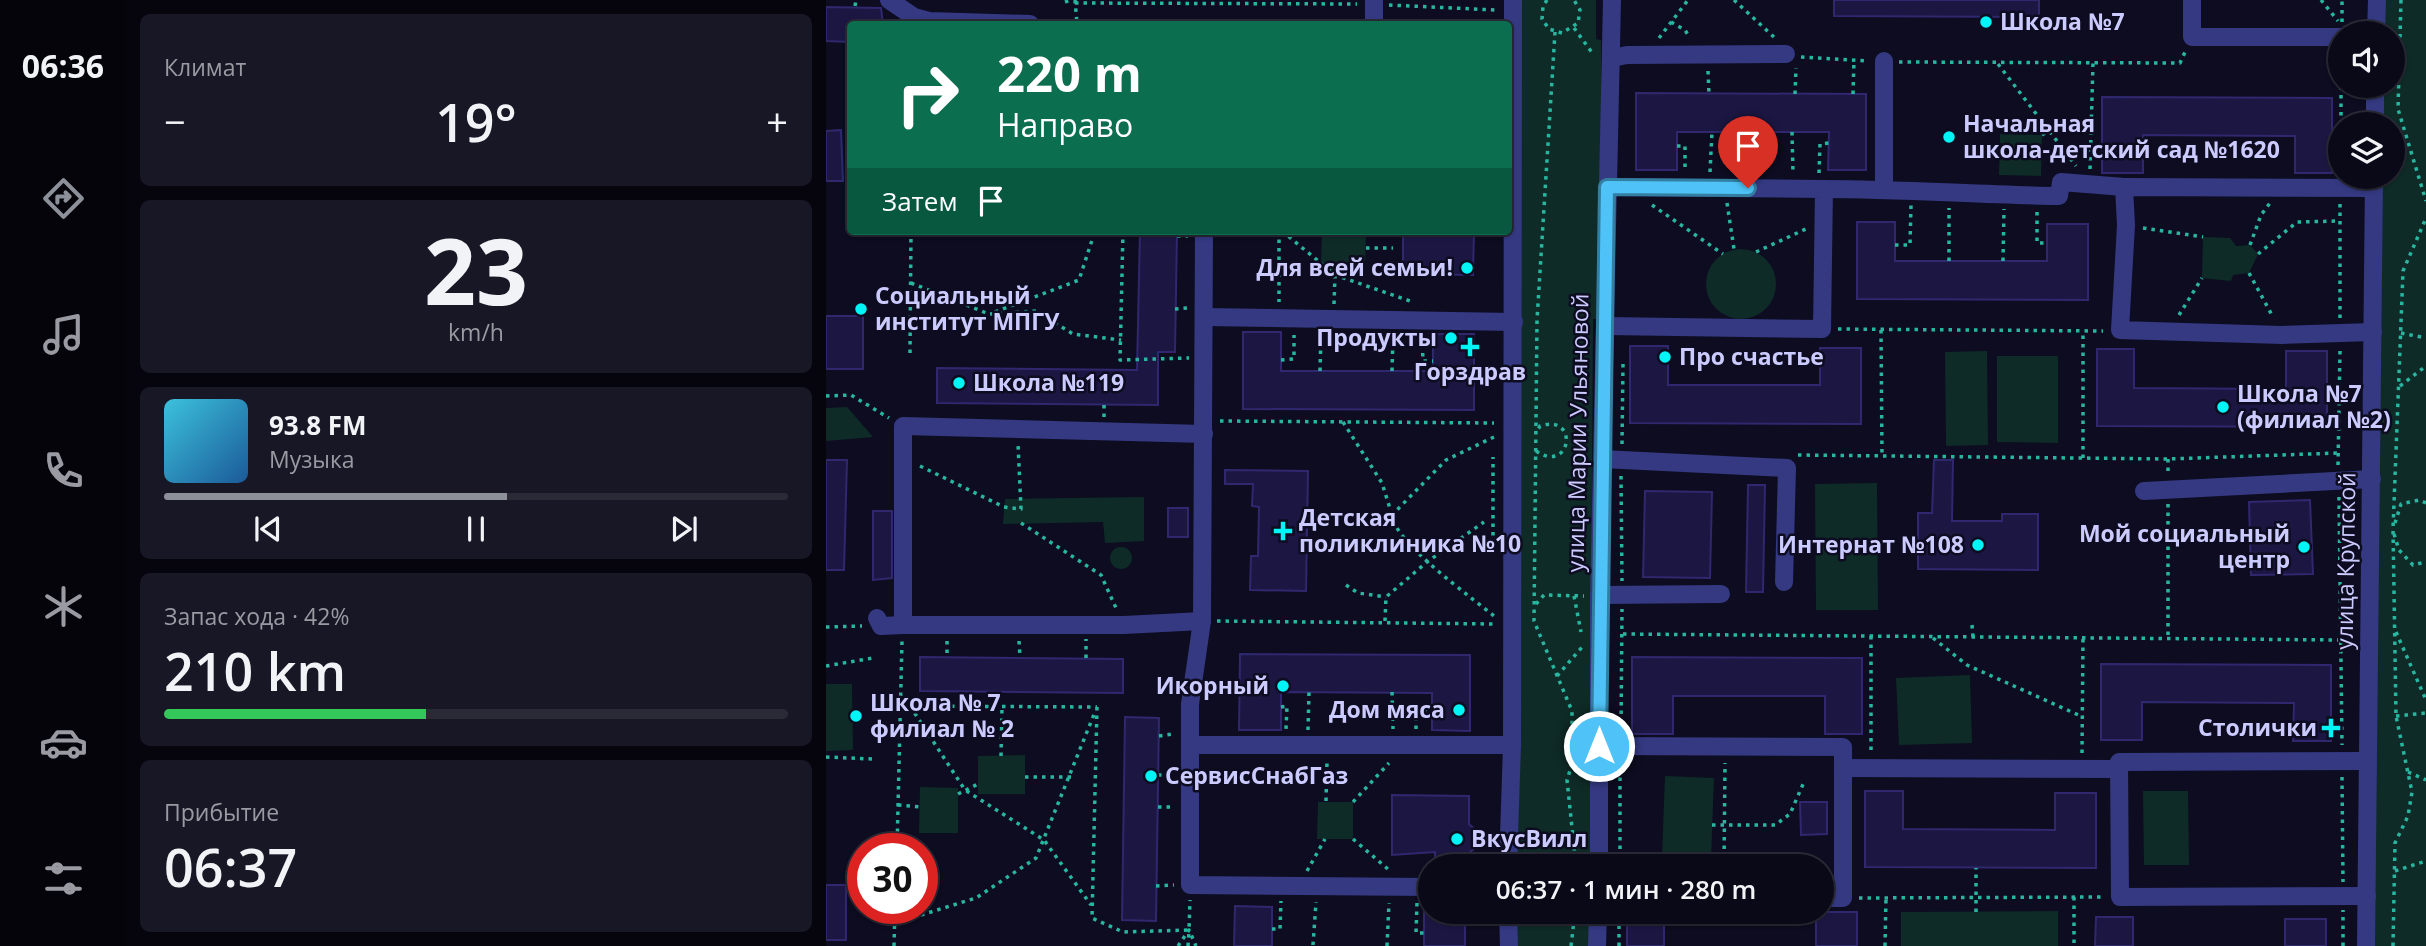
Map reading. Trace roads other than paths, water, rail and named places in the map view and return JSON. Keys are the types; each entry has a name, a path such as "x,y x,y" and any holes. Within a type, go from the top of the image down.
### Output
{"street":[{"path":"889,0 914,17 929,21"},
{"path":"1511,21 1513,0"},
{"name":"улица Марии Ульяновой","path":"1599,854 1594,595 1615,187 1604,58 1612,0"},
{"path":"2192,0 2192,37 2328,37"},
{"path":"2376,0 2376,21"},
{"path":"1373,2 1374,21"},
{"path":"1604,58 1791,55"},
{"path":"1884,61 1884,189"},
{"path":"1615,187 1912,189 2004,196 2059,196 2061,182 2124,187 2328,187"},
{"path":"2124,187 2126,225 2120,330 2282,335 2373,332"},
{"path":"1606,326 1822,329 1822,189"},
{"name":"улица Крупской","path":"2366,946 2374,189"},
{"path":"1508,854 1512,745 1512,222"},
{"path":"1204,235 1202,621 1190,704 1191,885 1418,887"},
{"path":"1204,317 1514,321"},
{"path":"903,625 903,426 1017,429 1204,427"},
{"path":"1602,459 1763,464 1787,468 1784,582"},
{"path":"2144,491 2372,479"},
{"path":"1594,595 1721,594"},
{"path":"879,622 903,625 1124,625 1202,621"},
{"path":"1190,745 1512,745"},
{"path":"1599,746 1843,747 1843,898 1834,898"},
{"path":"2367,896 2120,897 2119,762 2368,761"},
{"path":"1843,768 2119,769"},
{"path":"1508,924 1509,946"},
{"path":"1597,946 1598,924"}],"place":[{"name":"Школа №7","path":"1986,22"},
{"name":"Начальная школа-детский сад №1620","path":"1949,137"},
{"name":"Для всей семьи!","path":"1467,268"},
{"name":"Социальный институт МПГУ","path":"861,309"},
{"name":"Продукты","path":"1451,338"},
{"name":"Горздрав","path":"1470,347"},
{"name":"Про счастье","path":"1665,357"},
{"name":"Школа №119","path":"959,383"},
{"name":"Школа №7 (филиал №2)","path":"2223,407"},
{"name":"Детская поликлиника №10","path":"1283,531"},
{"name":"Интернат №108","path":"1978,545"},
{"name":"Мой социальный центр","path":"2304,547"},
{"name":"Икорный","path":"1283,686"},
{"name":"Дом мяса","path":"1459,710"},
{"name":"Школа № 7 филиал № 2","path":"856,716"},
{"name":"Столички","path":"2331,728"},
{"name":"СервисСнабГаз","path":"1151,776"},
{"name":"ВкусВилл","path":"1457,839"}]}
